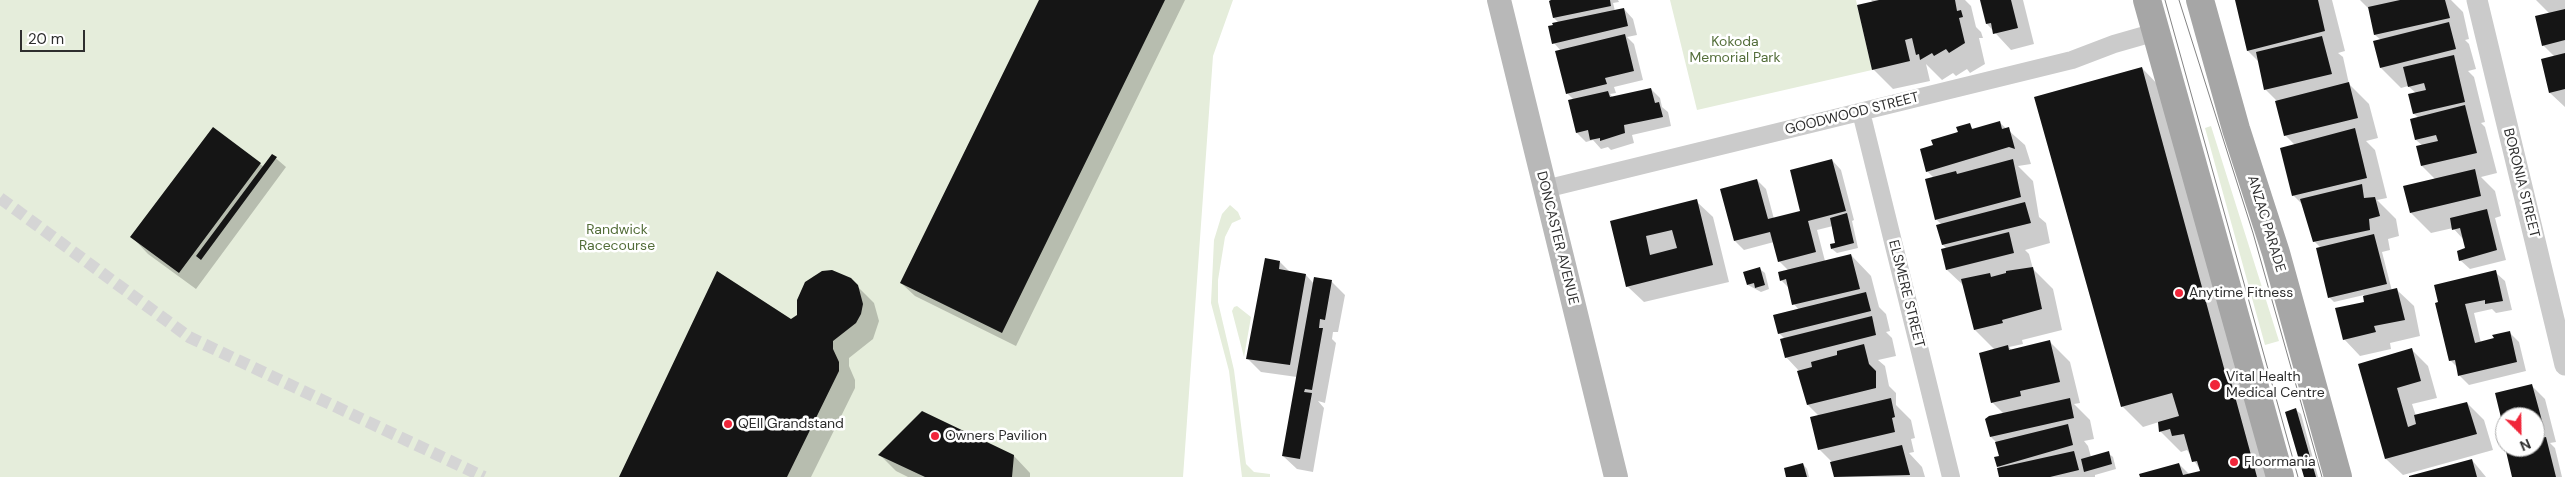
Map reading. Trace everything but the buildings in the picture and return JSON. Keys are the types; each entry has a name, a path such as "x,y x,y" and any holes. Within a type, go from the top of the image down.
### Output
{"main road":[{"name":"DONCASTER AVENUE","path":"1498,0 1616,477"},
{"path":"2147,0 2280,477"},
{"name":"ANZAC PARADE","path":"2200,0 2236,129 2276,253 2338,477"}],"street":[{"name":"BORONIA STREET","path":"2477,0 2565,365"},
{"name":"GOODWOOD STREET","path":"1545,189 2072,60 2114,44 2156,32"},
{"name":"ELSMERE STREET","path":"1861,112 1951,477"}],"green space":[{"name":"Randwick Racecourse","path":"0,0 1233,0 1213,56 1183,477 0,477"},
{"name":"Kokoda Memorial Park","path":"1670,0 1856,0 1872,70 1697,110"},
{"path":"2211,126 2279,341 2265,345 2205,128"},
{"path":"1230,205 1238,212 1241,219 1232,223 1225,237 1218,280 1218,302 1234,370 1246,464 1254,472 1270,474 1270,477 1242,477 1229,371 1211,303 1214,240 1222,214"},
{"path":"1237,306 1251,317 1244,357 1232,311"}],"tunnel":[{"path":"0,198 189,337 484,477"}],"tram line":[{"path":"2165,0 2298,477"},
{"path":"2179,0 2253,233 2322,477"}],"place":[{"name":"Anytime Fitness","path":"2179,293"},
{"name":"Vital Health Medical Centre","path":"2215,385"},
{"name":"QEII Grandstand","path":"728,424"},
{"name":"Owners Pavilion","path":"935,436"},
{"name":"Floormania","path":"2234,462"}]}
